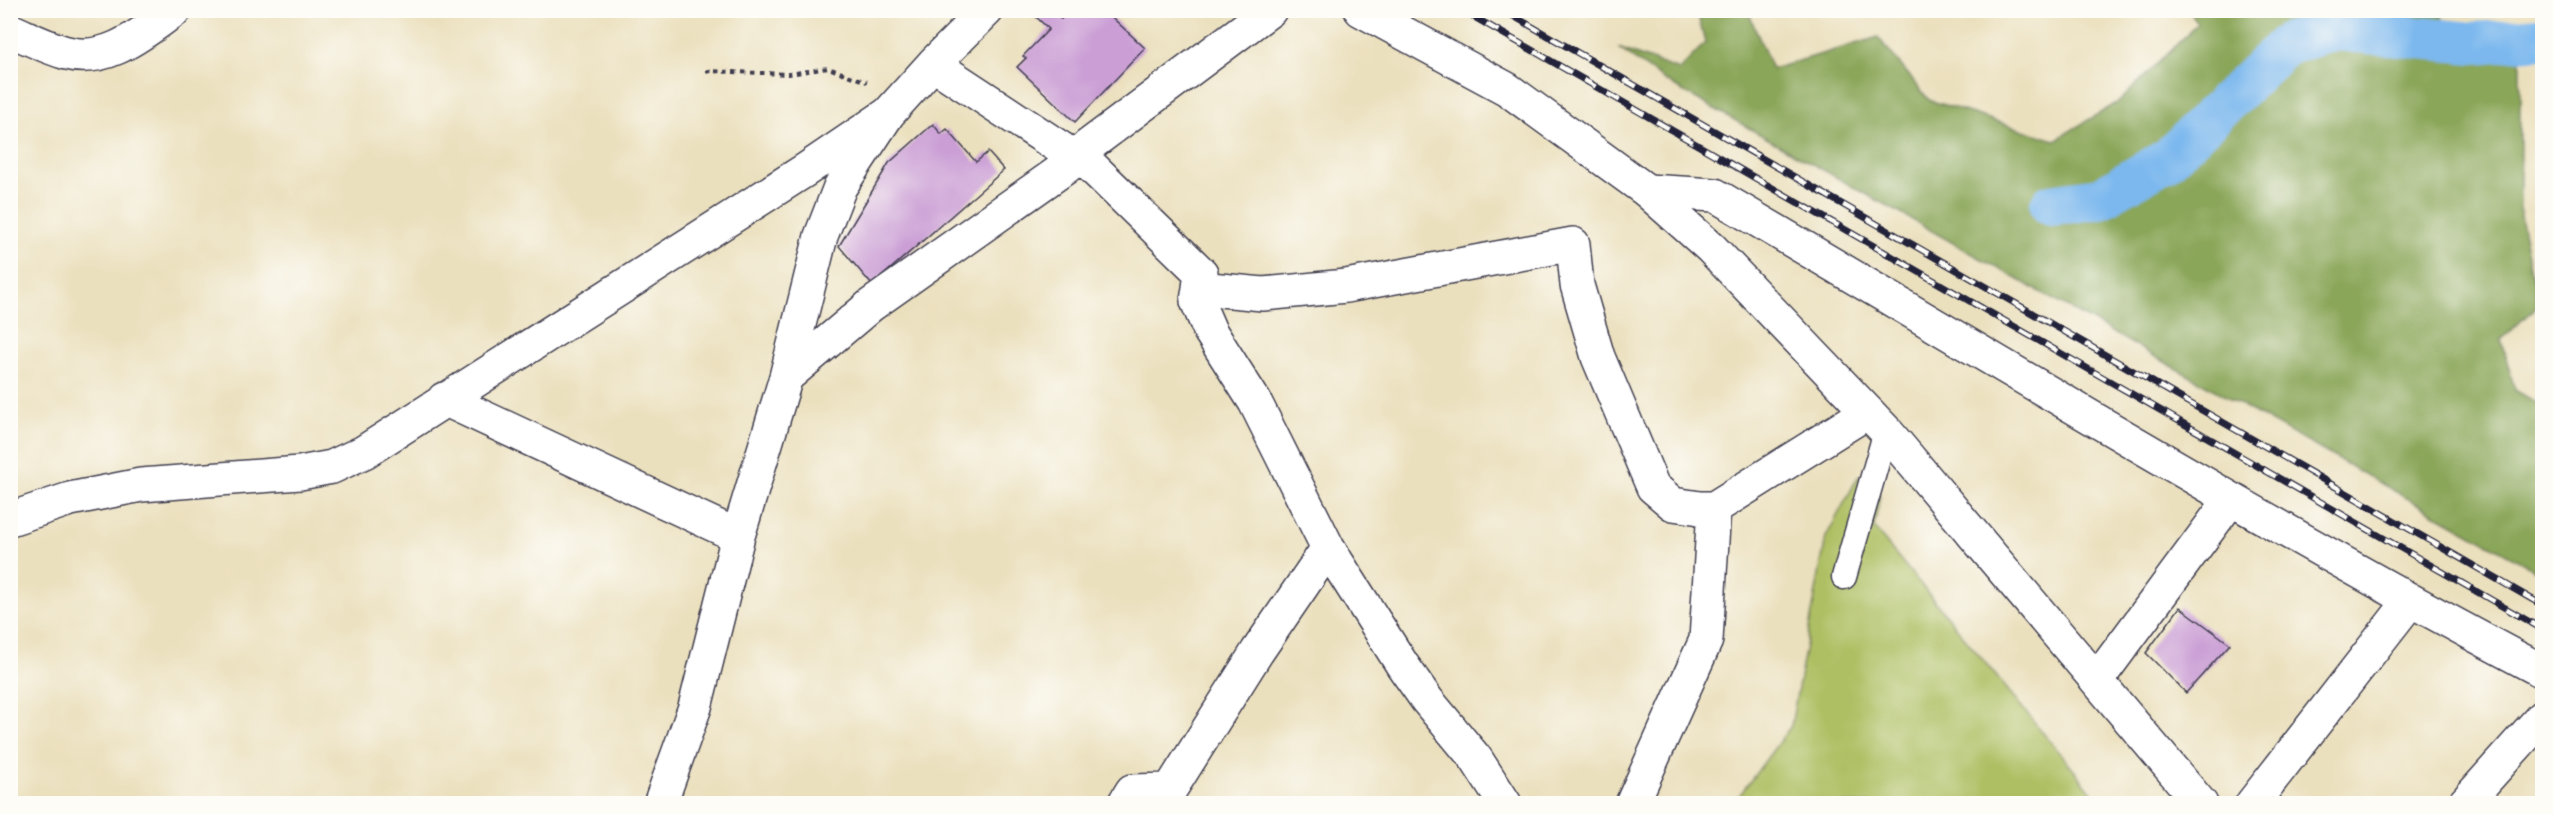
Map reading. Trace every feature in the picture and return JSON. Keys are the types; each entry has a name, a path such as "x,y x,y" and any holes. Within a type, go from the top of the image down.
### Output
{"street":[{"path":"10,30 67,54 94,55 117,49 176,10"},
{"path":"660,804 695,707 738,536 786,376 821,236 840,187 888,114 933,64 987,10"},
{"path":"786,376 871,304 1066,167 1076,157 1270,10"},
{"path":"1361,10 1507,89 1647,191 1711,248 1876,422 2201,804"},
{"path":"933,64 1090,165 1201,273 1197,301 1210,331 1255,402 1328,548 1403,666 1427,700 1476,759 1505,804"},
{"path":"10,519 70,499 141,485 300,473 332,467 364,452 807,169 888,114"},
{"path":"1647,191 1715,195 2231,499 2410,601 2542,671"},
{"path":"1199,288 1263,294 1346,286 1574,244 1576,285 1598,357 1653,487 1673,504 1714,507 1876,422"},
{"path":"444,399 738,536"},
{"path":"2097,680 2231,499"},
{"path":"1632,804 1706,640 1714,507"},
{"path":"1124,804 1132,791 1170,789 1257,652 1328,548"},
{"path":"2252,804 2410,601"},
{"path":"2464,804 2542,717"}],"lane":[{"path":"1844,577 1876,422"}],"path":[{"path":"706,71 789,74 828,68 855,76"}],"green space":[{"path":"1697,11 1748,11 1772,69 1878,37 1929,100 2055,140 2120,101 2197,24 2190,11 2441,11 2444,26 2520,46 2520,216 2538,305 2501,340 2515,390 2542,406 2542,574 1672,85 1618,48 1679,70 1705,43"},
{"path":"1859,475 1880,495 1874,528 2101,803 1733,804 1791,726 1826,537"}],"building":[{"path":"753,10 772,10 771,16"},
{"path":"1040,10 1053,10 1061,19 1069,10 1104,10 1145,48 1075,122 1017,67 1026,58 1023,56 1049,29 1035,16"},
{"path":"933,124 941,134 947,129 976,162 988,152 1004,170 872,285 839,246 889,163"},
{"path":"2180,607 2230,644 2186,693 2146,653"}],"waterway":[{"path":"2051,205 2100,198 2168,159 2288,43 2337,30 2473,43 2542,38"}],"railway":[{"path":"1462,10 2542,629"},
{"path":"1503,10 2542,605"}]}
